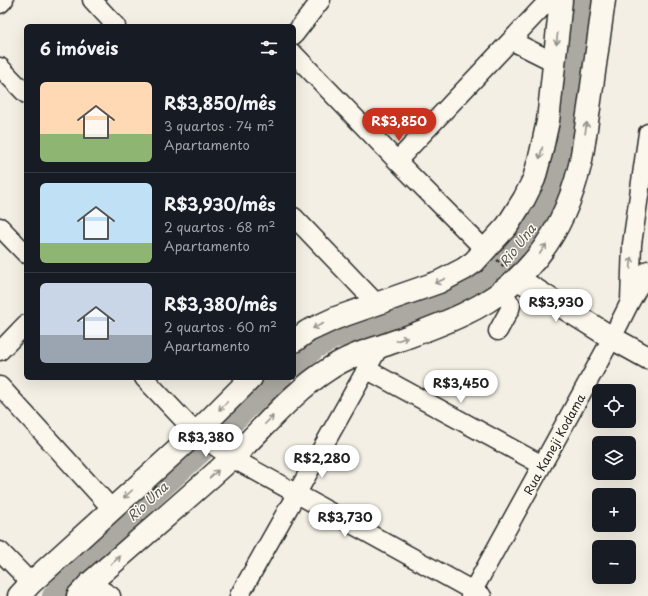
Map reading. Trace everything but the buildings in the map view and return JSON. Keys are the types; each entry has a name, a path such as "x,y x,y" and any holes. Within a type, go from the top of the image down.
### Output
{"main road":[{"path":"296,340 308,331 336,318 439,282 464,269 474,262 507,226 524,199 534,179 541,153 548,121 561,0"},
{"path":"84,590 231,457 283,406 328,369 352,356 439,326 467,313 511,286 536,259 556,230 566,210 580,164 599,43 604,0"},
{"path":"511,286 648,358"},
{"path":"25,589 112,509 198,434 249,380"}],"street":[{"path":"0,4 4,0"},
{"path":"92,0 114,24"},
{"path":"296,32 320,0"},
{"path":"397,161 512,41 549,0"},
{"path":"512,41 554,62"},
{"path":"296,56 485,250"},
{"path":"0,67 24,92"},
{"path":"630,302 632,244 648,133"},
{"path":"296,219 376,304"},
{"path":"0,227 24,252"},
{"name":"Rua Kaneji Kodama","path":"475,594 542,465 648,270"},
{"path":"498,331 511,305 511,286"},
{"path":"0,351 24,326"},
{"path":"239,596 379,347"},
{"path":"366,369 542,465"},
{"path":"146,380 198,434 231,457 475,594"},
{"path":"0,386 112,509"},
{"path":"0,551 25,589"},
{"path":"84,590 111,596"}],"path":[{"path":"485,250 511,286"}],"waterway":[{"name":"Rio Una","path":"296,365 315,348 334,338 440,303 490,279 532,228 562,166 582,0"},
{"name":"Rio Una","path":"53,596 90,554 279,380"}]}
